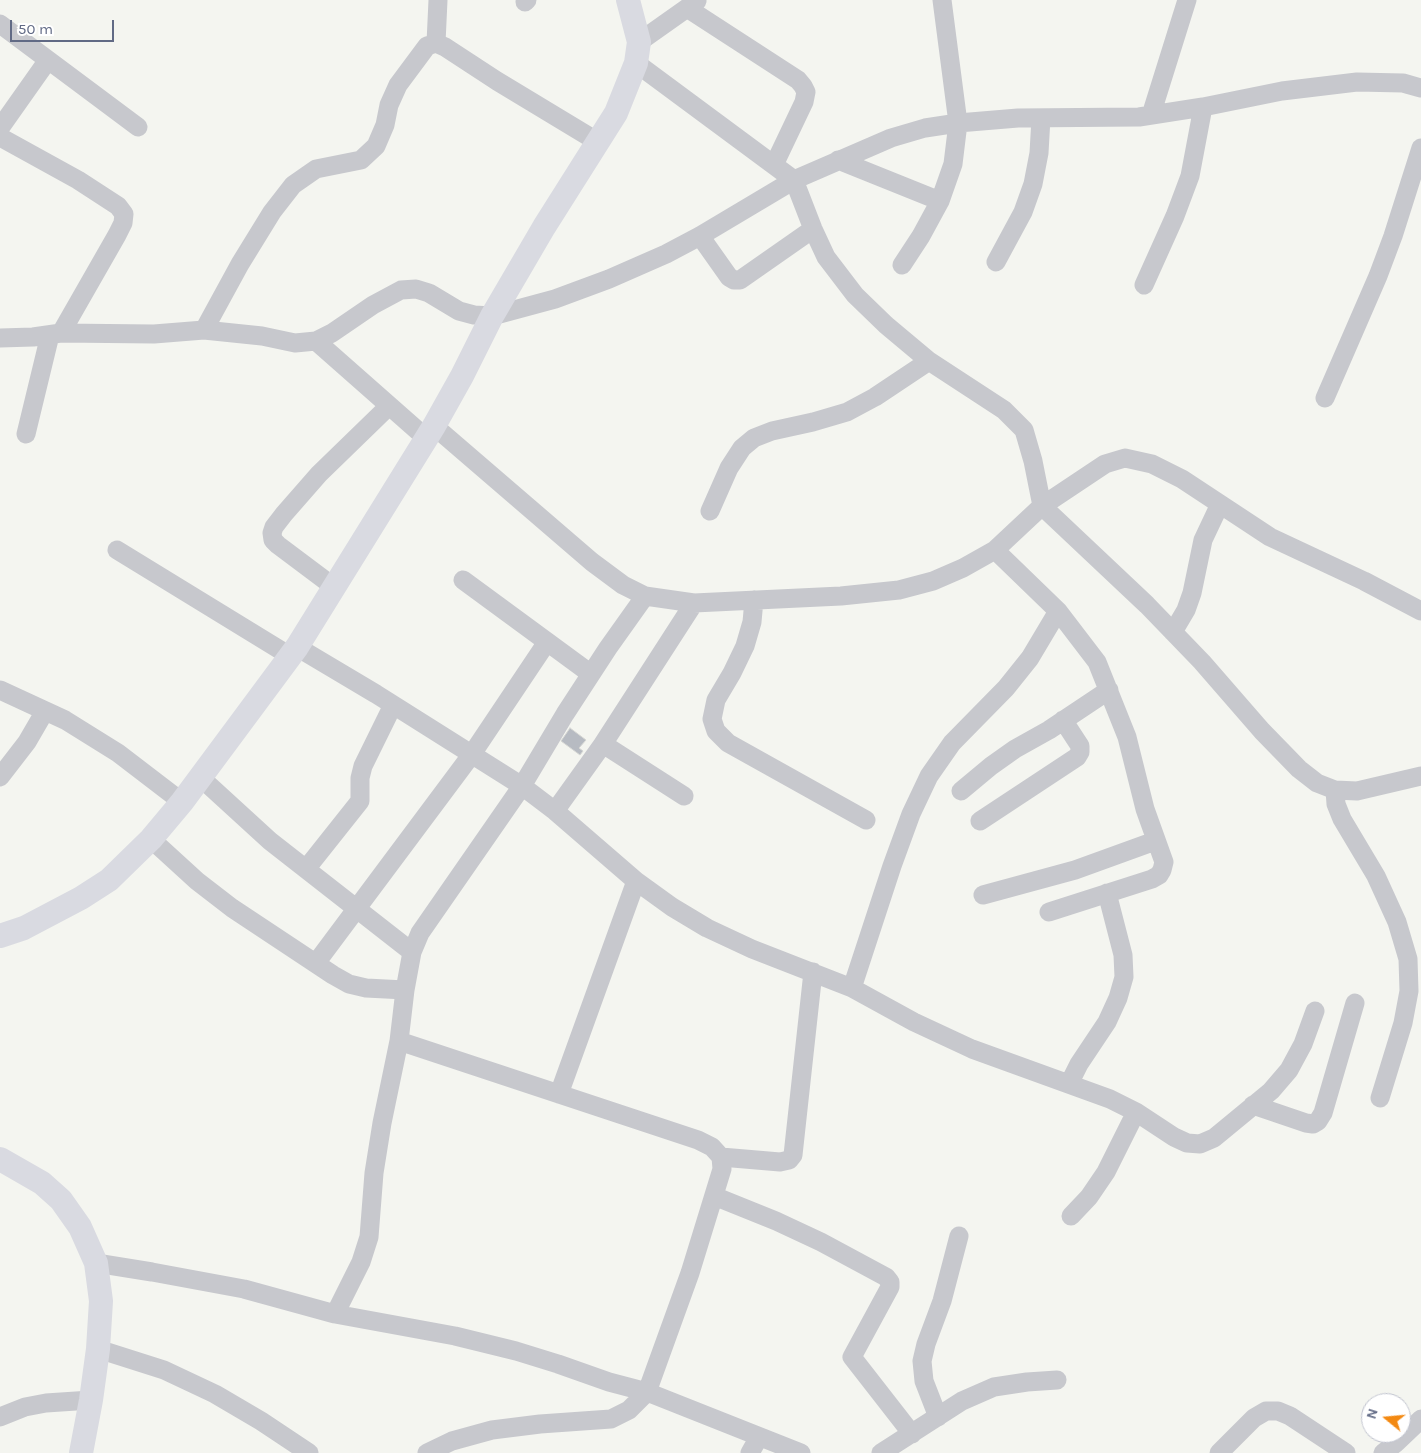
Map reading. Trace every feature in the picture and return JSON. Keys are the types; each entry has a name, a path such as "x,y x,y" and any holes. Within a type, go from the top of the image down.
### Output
{"main road":[{"path":"0,936 24,928 81,898 109,880 151,839 182,802 293,652 430,432 462,376 492,316 544,227 616,113 637,52 628,0"},
{"path":"0,1159 42,1183 61,1200 80,1227 96,1263 100,1301 98,1349 81,1453"}],"street":[{"path":"436,43 438,0"},
{"path":"902,266 940,201 953,164 958,123 942,0"},
{"path":"1150,115 1187,0"},
{"path":"774,165 804,102 806,92 803,86 798,80 693,4 637,52 774,165 794,180 826,257 855,294 886,325 929,361 1004,410 1024,430 1042,506 1147,605 1202,662 1299,770 1317,783 1335,790 1357,791 1421,776"},
{"path":"0,24 138,127"},
{"path":"204,330 263,226 292,185 316,169 361,160 376,146 385,125 389,105 398,85 427,46 436,43 446,47 522,97 598,142"},
{"path":"0,128 48,60"},
{"path":"0,338 56,334 154,334 204,330 262,336 295,343 316,341 373,304 401,290 416,289 429,293 458,311 474,315 492,316 555,299 609,279 666,254 700,236 794,180 891,138 925,128 958,123 1041,118 1150,115 1203,107 1282,91 1357,82 1403,83 1421,88"},
{"path":"1144,285 1175,216 1190,176 1203,107"},
{"path":"996,262 1023,212 1033,184 1039,153 1041,118"},
{"path":"0,137 78,180 118,206 124,214 123,223 117,235 56,334 26,434"},
{"path":"1325,398 1390,244 1421,148"},
{"path":"838,160 940,201"},
{"path":"700,236 729,276 734,280 740,280 813,229"},
{"path":"316,341 389,406 430,432 592,562 624,585 645,596 694,603 841,596 899,590 933,581 963,568 995,550 1042,506 1104,464 1125,458 1152,464 1182,479 1270,537 1364,581 1421,611"},
{"path":"710,511 729,468 742,448 754,438 772,431 847,412 875,397 929,361"},
{"path":"334,587 273,540 274,527 319,474 389,406"},
{"path":"1173,632 1189,602 1203,540 1220,504"},
{"path":"117,550 293,652 393,705 522,786 555,811 636,881 672,907 707,928 752,949 852,988 914,1022 972,1049 1110,1099 1136,1112 1174,1137 1187,1143 1200,1144 1214,1138 1271,1091 1289,1070 1303,1044 1315,1011"},
{"path":"995,550 1058,611 1097,662 1126,737 1145,809 1164,862 1160,875 1049,912"},
{"path":"463,580 591,674"},
{"path":"335,1314 361,1262 369,1237 374,1173 382,1123 399,1041 412,952 420,933 522,786 591,674 645,596"},
{"path":"754,600 752,622 745,646 716,700 712,719 716,731 728,743 866,820"},
{"path":"555,811 603,744 694,603"},
{"path":"852,988 892,866 929,776 952,742 1006,688 1030,658 1058,611"},
{"path":"316,964 472,754 547,642"},
{"path":"0,690 65,720 118,753 182,802"},
{"path":"962,790 991,766 1109,690"},
{"path":"306,869 360,801 360,778 364,766 393,705"},
{"path":"0,778 27,742 45,711"},
{"path":"980,821 1077,757 1080,752 1080,746 1063,720"},
{"path":"603,744 684,796"},
{"path":"200,777 270,841 412,952"},
{"path":"1335,790 1336,804 1342,819 1376,876 1397,922 1408,959 1409,991 1380,1098"},
{"path":"151,839 232,908 333,976 349,984 366,988 405,990"},
{"path":"983,895 1075,870 1155,841"},
{"path":"559,1094 636,881"},
{"path":"1069,1084 1086,1052 1107,1022 1118,998 1124,977 1123,955 1107,893"},
{"path":"721,1157 780,1162 789,1160 793,1155 813,972"},
{"path":"1253,1105 1306,1124 1313,1124 1318,1121 1323,1113 1355,1002"},
{"path":"399,1041 698,1140 712,1147 721,1157 722,1169 690,1273 646,1392 629,1410 611,1419 540,1424 492,1430 452,1441 427,1453"},
{"path":"1072,1216 1089,1198 1106,1172 1136,1112"},
{"path":"714,1196 776,1221 886,1277 890,1282 890,1287 852,1357 912,1434"},
{"path":"938,1418 924,1382 922,1361 926,1344 942,1301 959,1236"},
{"path":"96,1263 244,1289 335,1314 455,1336 516,1351 646,1392 755,1445 801,1453"},
{"path":"98,1349 164,1370 215,1394 261,1421 309,1453"},
{"path":"881,1453 962,1401 994,1387 1057,1380"},
{"path":"0,1417 25,1407 46,1403 91,1400"},
{"path":"1219,1453 1254,1418 1266,1411 1278,1410 1346,1453"},
{"path":"1383,1453 1421,1419"}],"building":[{"path":"570,728 586,740 579,748 583,751 580,755 561,741"}]}
